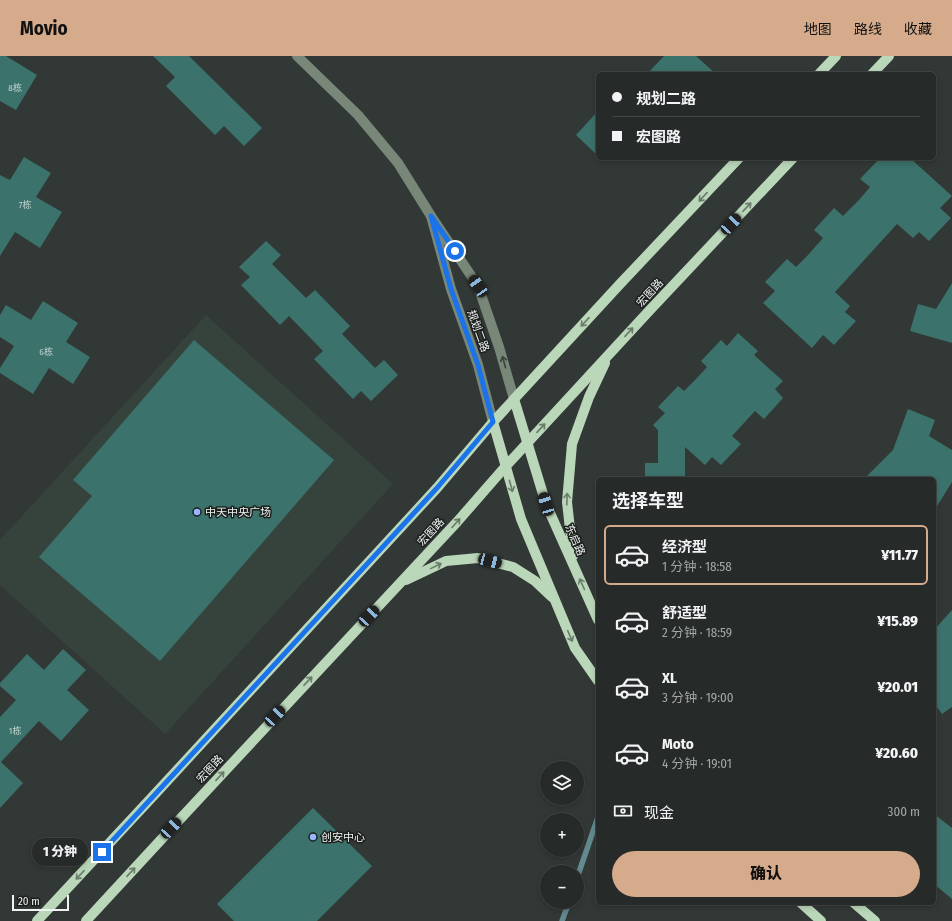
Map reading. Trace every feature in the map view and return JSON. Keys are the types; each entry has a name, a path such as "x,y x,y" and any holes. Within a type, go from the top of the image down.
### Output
{"main road":[{"path":"820,72 836,56"},
{"path":"874,72 889,56"},
{"name":"宏图路","path":"37,921 437,488 493,422 625,278 737,160"},
{"name":"宏图路","path":"86,921 791,160"},
{"path":"574,566 567,502 572,444 589,397 610,354"},
{"name":"东启路","path":"514,399 546,504 596,616"},
{"name":"规划二路","path":"493,422 521,519 555,600"},
{"path":"400,582 446,561 478,558 513,568 535,581 555,600 575,648 596,678"},
{"path":"803,905 821,921"},
{"path":"856,905 875,921"}],"street":[{"path":"297,56 358,115 398,163 431,216"},
{"name":"规划二路","path":"431,216 478,286 499,346 514,399"},
{"name":"规划二路","path":"431,216 451,289 478,365 493,422"}],"shaded area":[{"name":"中天中央广场","path":"206,315 393,484 165,734 0,585 0,540"}],"building":[{"path":"0,56 6,56 37,75 16,110 0,101"},
{"path":"153,56 189,56 262,128 244,146 224,126 215,135 166,86 175,77"},
{"path":"664,56 696,56 714,72 649,72"},
{"path":"596,113 596,154 576,135"},
{"path":"24,157 51,173 36,197 62,212 40,248 15,232 0,256 0,175 10,180"},
{"path":"878,160 912,160 952,196 940,208 951,218 929,241 919,232 913,238 897,224 835,292 850,306 845,312 856,321 834,345 823,335 812,348 763,303 775,291 765,282 787,259 796,267 808,255 823,238 814,230 834,208 843,216 859,200 870,187 860,179"},
{"path":"266,241 281,255 272,264 306,298 315,290 350,326 342,334 375,368 384,360 398,375 371,401 361,391 353,399 314,359 323,351 289,316 280,325 241,285 250,277 239,267"},
{"path":"952,283 952,343 910,331 918,304 936,309"},
{"path":"43,301 78,323 66,342 90,357 73,384 49,368 33,394 0,373 0,368 14,346 0,337 0,315 6,305 31,320"},
{"path":"738,333 758,351 754,355 783,381 775,389 783,398 764,419 755,411 732,436 741,444 721,465 712,457 705,465 685,447 685,477 645,477 645,463 658,463 658,430 653,425 665,413 658,407 678,386 684,391 696,379 707,367 701,361 721,340 727,346"},
{"path":"194,340 334,460 160,661 39,557 92,496 73,480"},
{"path":"908,409 935,420 929,436 952,450 952,482 936,508 936,477 866,477 893,450"},
{"path":"952,610 952,707 942,714 936,706 936,628"},
{"path":"63,649 86,670 67,690 89,710 61,741 39,721 1,762 23,783 0,808 0,717 16,700 0,686 0,683 27,654 44,670"},
{"name":"创安中心","path":"313,808 372,866 317,921 234,921 217,904"},
{"path":"936,816 952,828 952,899 936,886"}],"waterway":[{"path":"581,865 596,823"},
{"path":"562,921 566,909"}],"place":[{"name":"中天中央广场","path":"197,512"},
{"name":"创安中心","path":"313,837"}],"route":[{"path":"102,852 437,488 493,422 478,365 451,289 431,216 455,251"}]}
